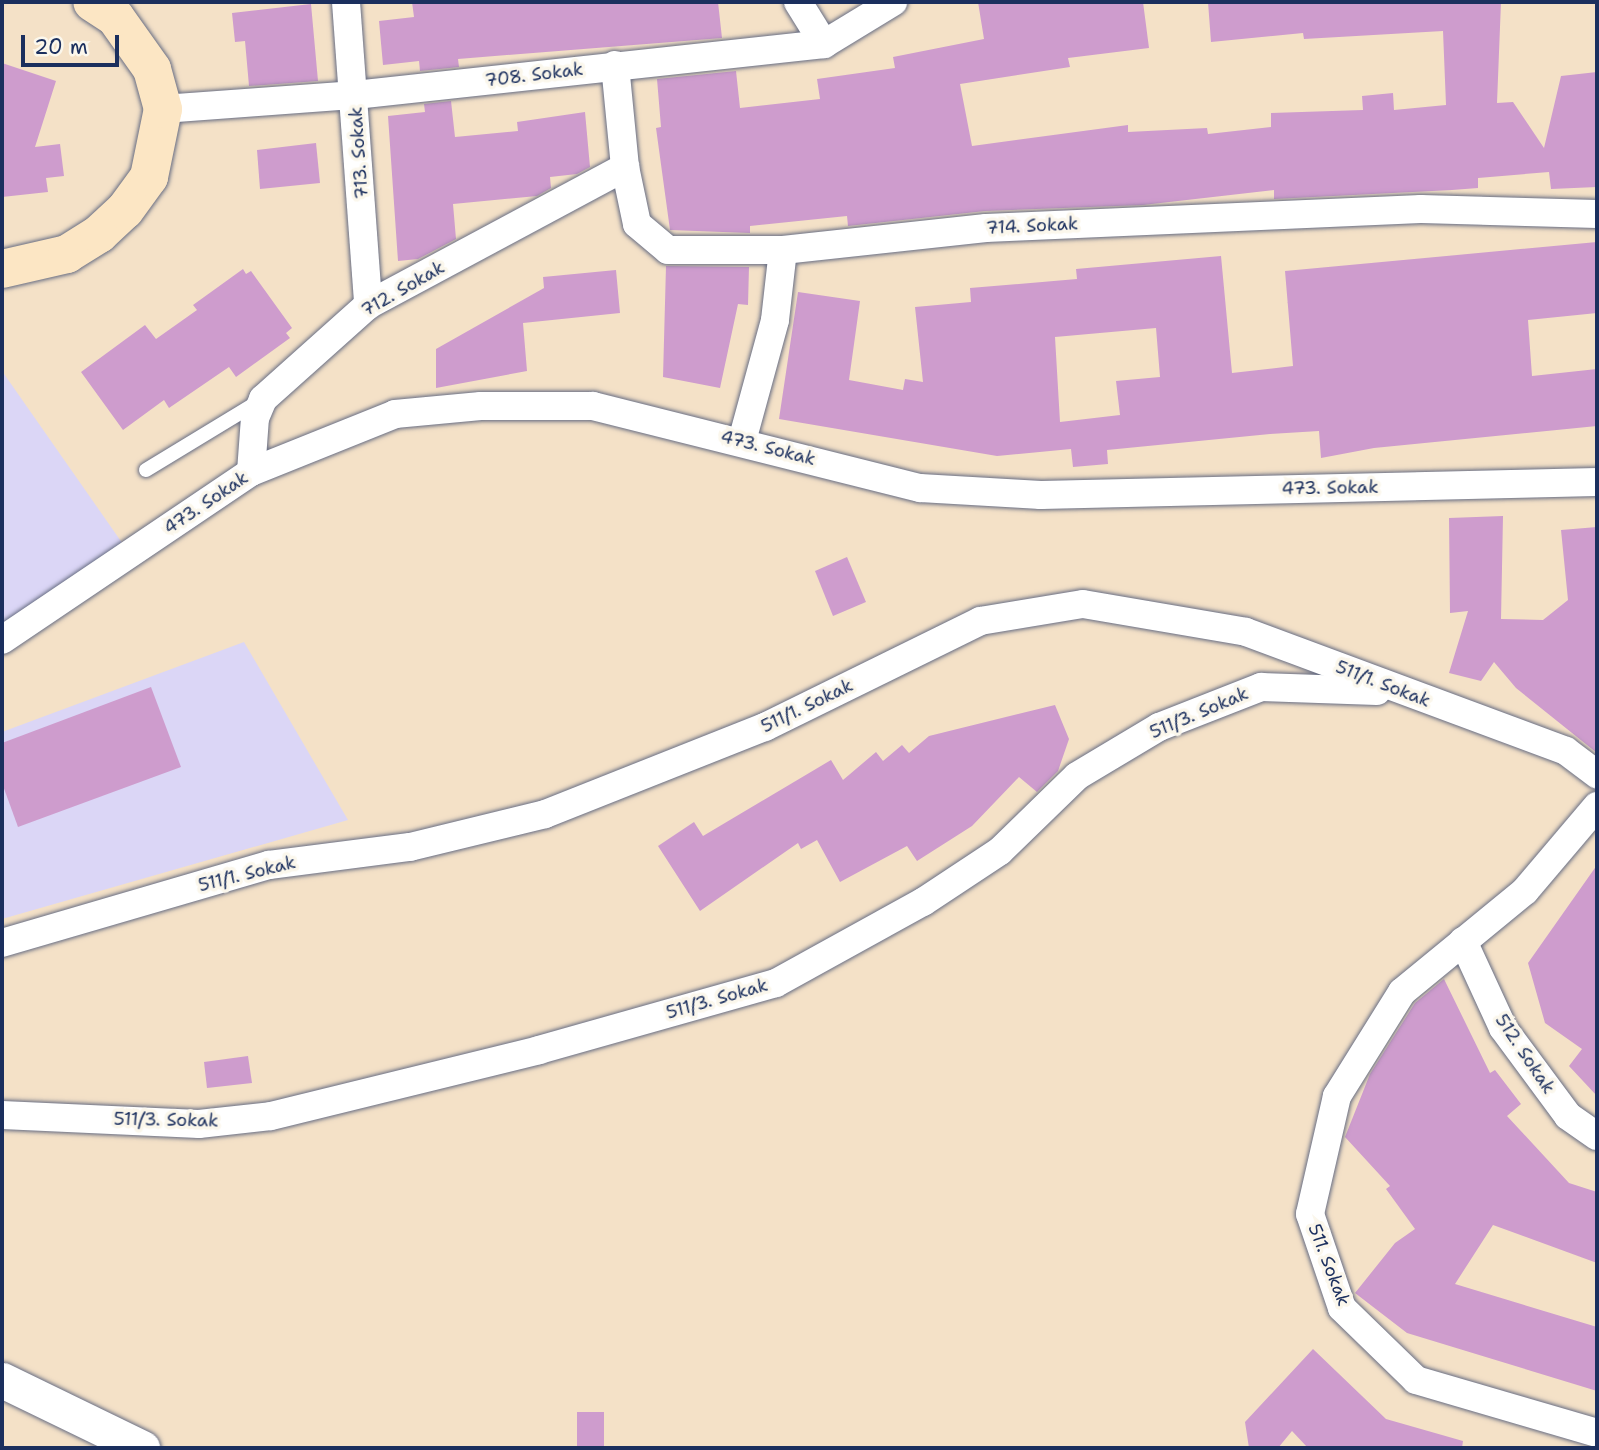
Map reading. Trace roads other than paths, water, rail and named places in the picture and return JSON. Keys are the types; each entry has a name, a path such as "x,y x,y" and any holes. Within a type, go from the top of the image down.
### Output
{"main road":[{"path":"2,269 67,254 99,234 125,210 149,177 163,109 152,69 136,42 115,17 92,2"}],"street":[{"name":"713. Sokak","path":"345,2 355,95 368,305"},
{"path":"798,2 824,44"},
{"name":"708. Sokak","path":"163,109 355,95 824,44 893,2"},
{"name":"714. Sokak","path":"615,65 625,167 637,223 668,250 783,250 986,228 1421,209 1597,214"},
{"name":"712. Sokak","path":"263,399 368,305 625,167"},
{"path":"742,441 775,320 783,250"},
{"path":"251,472 255,418 263,399"},
{"name":"473. Sokak","path":"2,640 251,472 395,414 481,405 593,406 742,441 920,488 1041,495 1597,482"},
{"name":"511/1. Sokak","path":"2,943 269,865 410,847 545,814 765,727 981,621 1083,604 1246,632 1400,692 1566,751 1597,774"},
{"name":"511/3. Sokak","path":"2,1115 199,1124 271,1116 539,1050 776,983 923,902 1000,851 1077,776 1159,727 1261,687 1400,692"},
{"path":"1464,941 1525,891 1597,806"},
{"name":"512. Sokak","path":"1464,941 1503,1028 1568,1116 1597,1136"},
{"name":"511. Sokak","path":"1464,941 1402,992 1337,1096 1310,1213 1342,1308 1416,1380 1597,1433"},
{"path":"2,1380 142,1448"}],"lane":[{"path":"146,470 263,399"}]}
